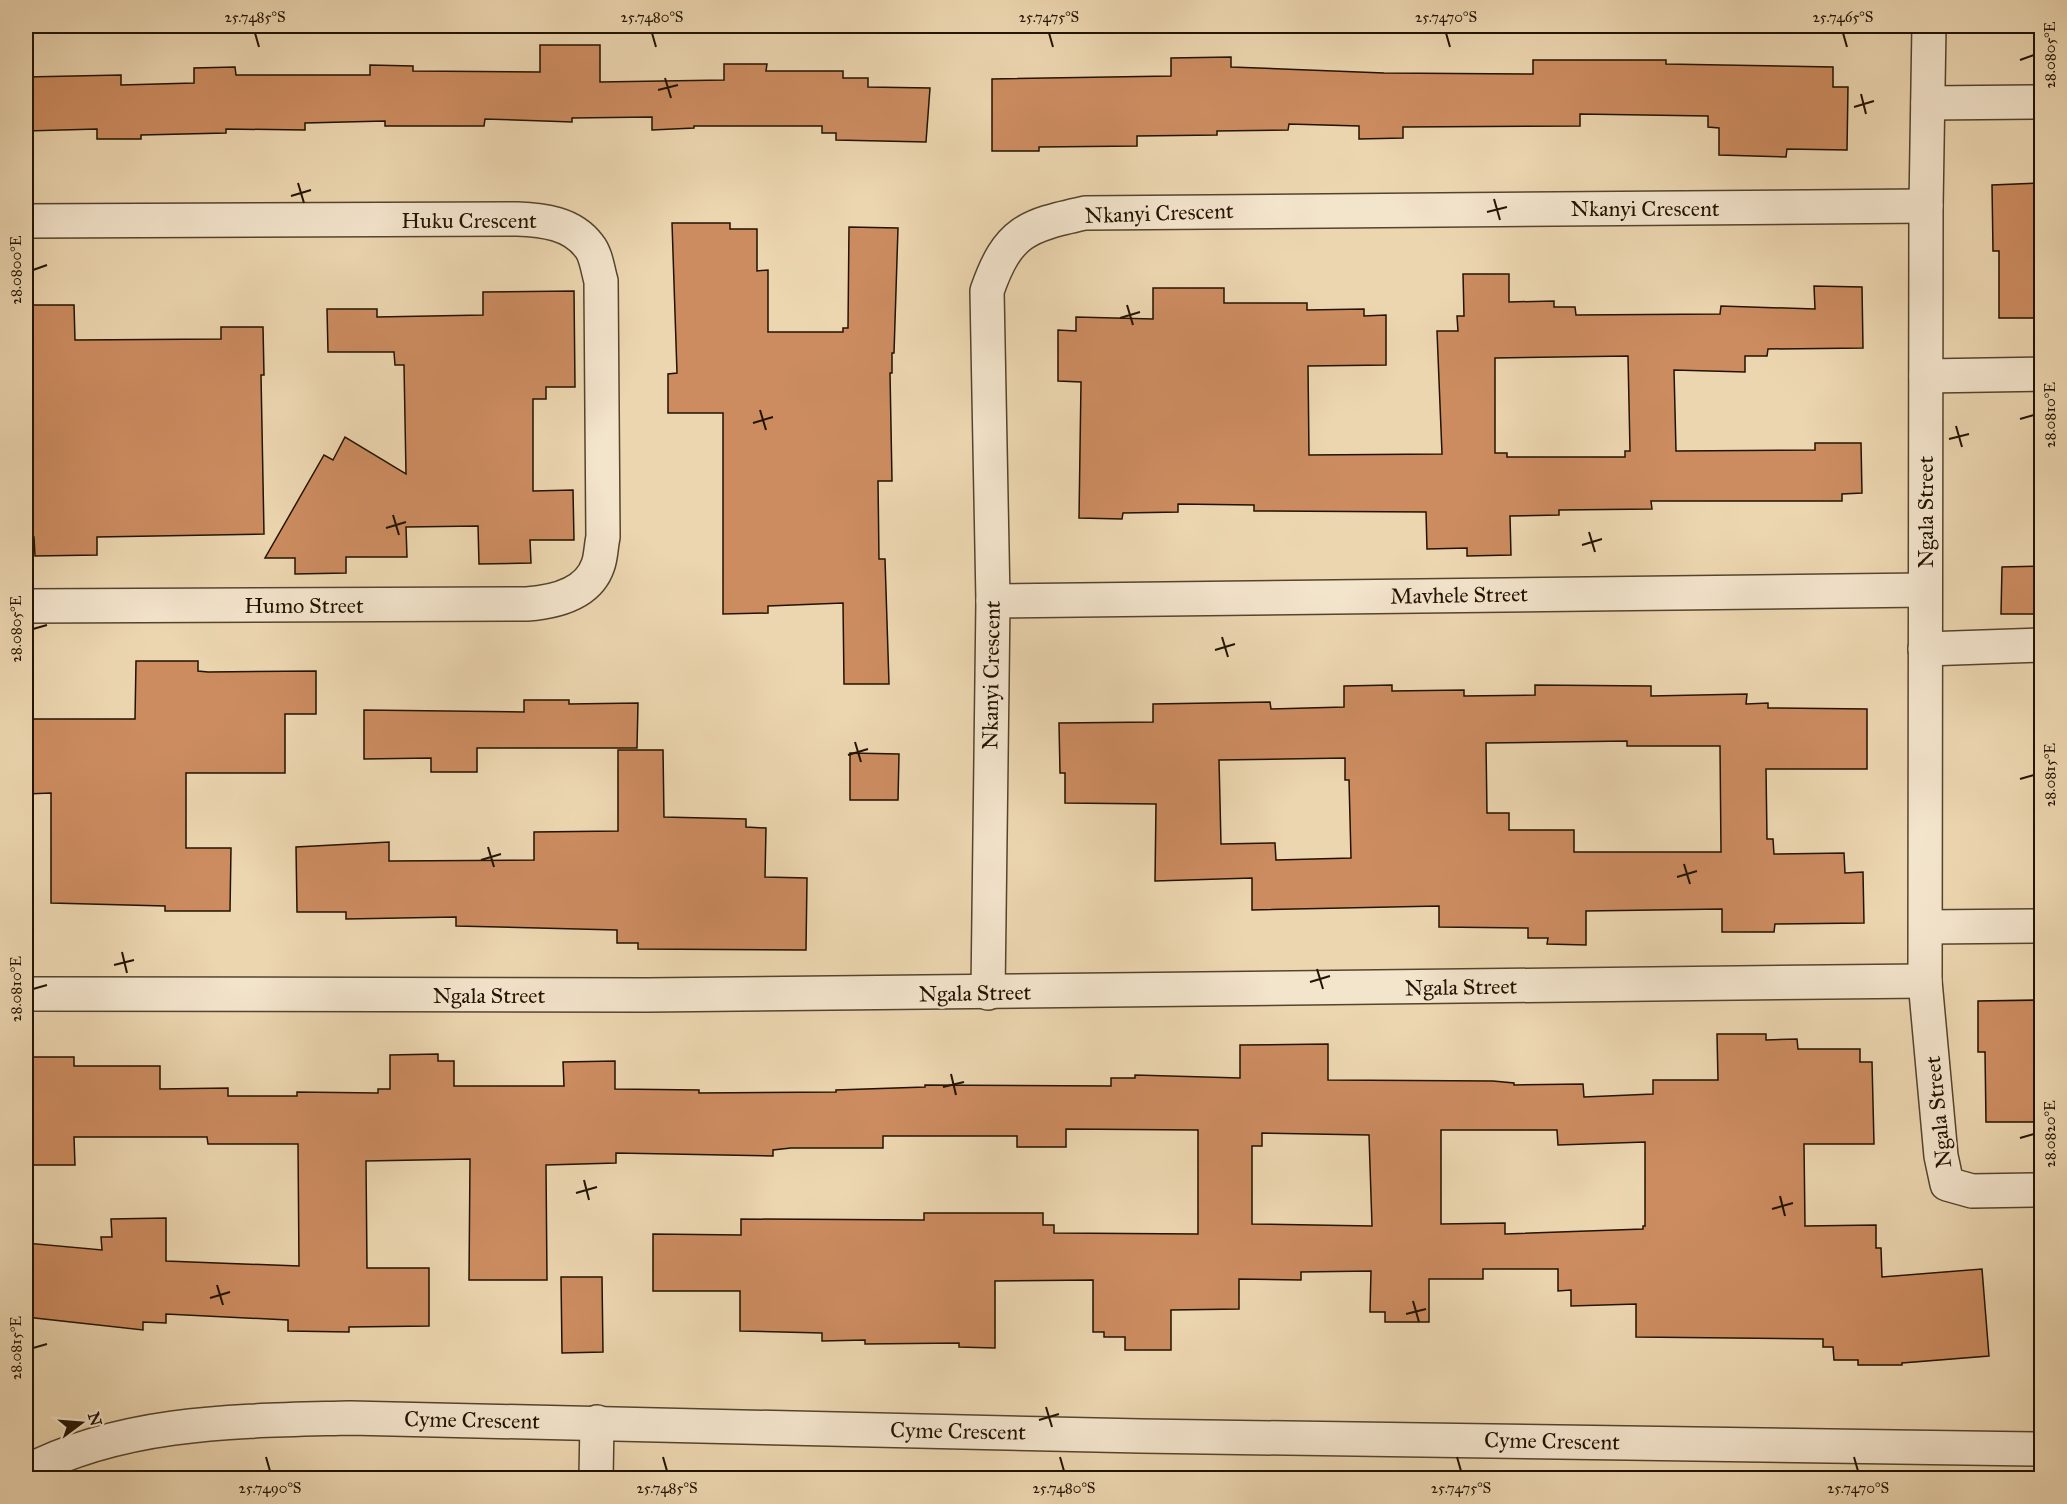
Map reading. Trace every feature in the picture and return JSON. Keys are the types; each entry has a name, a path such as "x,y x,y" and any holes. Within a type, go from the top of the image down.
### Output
{"street":[{"name":"Ngala Street","path":"1929,26 1924,649 1925,981 1941,1156 1947,1184 1972,1191 2042,1190"},
{"path":"1928,103 2042,102"},
{"name":"Nkanyi Crescent","path":"987,993 993,601 987,291 996,264 1009,244 1030,228 1085,213 1926,206"},
{"name":"Huku Crescent","path":"26,221 517,219 545,220 571,230 590,246 601,282 603,537 598,567 579,589"},
{"path":"1926,376 2042,374"},
{"name":"Humo Street","path":"26,606 527,604 557,601 579,589"},
{"name":"Mavhele Street","path":"993,601 1925,590"},
{"path":"1924,649 2042,645"},
{"path":"1926,927 2042,926"},
{"name":"Ngala Street","path":"26,994 987,993 1925,981"},
{"name":"Cyme Crescent","path":"26,1472 49,1460 117,1438 221,1421 350,1418 1141,1436 2042,1449"},
{"path":"596,1479 597,1422"}],"building":[{"path":"540,45 600,45 600,82 724,80 724,64 767,64 766,71 843,71 843,78 868,78 868,87 930,88 926,142 836,140 836,133 822,133 822,126 694,126 694,128 652,130 652,117 572,118 572,122 485,119 484,126 385,126 385,121 305,123 305,130 226,129 226,133 141,135 141,139 97,139 97,129 26,131 26,77 121,75 121,85 194,83 194,68 235,67 236,75 370,75 370,65 413,66 413,71 540,72"},
{"path":"1231,57 1231,67 1384,73 1533,74 1533,60 1666,60 1666,64 1833,67 1833,87 1848,87 1847,150 1787,149 1786,157 1719,155 1719,128 1708,127 1708,116 1580,114 1580,126 1403,127 1403,138 1359,139 1359,126 1289,124 1288,130 1217,131 1217,135 1137,136 1137,146 1039,147 1039,151 992,151 992,79 1171,76 1171,58"},
{"path":"2037,183 2038,215 2042,215 2042,318 1999,318 1999,251 1993,251 1992,185"},
{"path":"672,223 730,223 730,229 757,229 757,271 768,270 768,332 843,332 843,328 848,328 849,227 898,228 894,353 892,353 892,373 890,373 892,481 878,481 879,559 885,559 889,684 844,684 843,603 768,606 768,613 723,614 723,413 668,413 668,374 677,373"},
{"path":"1463,274 1509,274 1509,302 1554,301 1554,307 1575,307 1576,315 1720,314 1721,306 1815,309 1814,286 1862,287 1863,348 1768,349 1767,356 1745,356 1745,372 1674,370 1676,451 1815,450 1815,443 1861,443 1862,493 1842,494 1842,501 1651,501 1652,509 1559,510 1559,515 1510,516 1511,555 1467,556 1467,548 1427,549 1426,512 1254,511 1254,505 1178,504 1178,512 1123,513 1122,519 1079,518 1081,382 1058,381 1058,330 1076,331 1076,317 1153,319 1153,288 1224,288 1224,303 1307,303 1307,310 1364,309 1364,316 1386,315 1386,365 1308,366 1309,455 1442,454 1437,331 1458,331 1457,316 1464,316","holes":["1628,356 1630,451 1625,451 1625,457 1507,457 1507,453 1495,453 1495,358"]},
{"path":"574,291 575,387 546,387 546,399 533,399 533,491 573,490 574,540 530,540 531,563 479,564 478,526 406,527 407,557 346,557 346,573 295,574 295,558 265,558 324,455 333,460 345,437 406,474 404,365 395,365 394,352 328,352 327,309 377,309 377,317 483,315 483,292"},
{"path":"32,305 74,305 75,340 221,339 221,327 263,327 264,375 261,375 264,534 97,537 97,555 35,556 34,537 26,538 26,346 33,346"},
{"path":"2042,566 2042,614 2001,614 2002,567"},
{"path":"136,661 198,661 198,671 208,672 316,671 316,714 285,714 285,773 186,773 186,848 231,848 230,911 165,911 165,906 51,903 51,793 26,794 26,719 135,719"},
{"path":"1392,685 1392,691 1464,690 1464,696 1535,695 1535,685 1651,686 1651,696 1747,694 1746,704 1768,703 1768,708 1867,709 1867,769 1766,769 1767,839 1773,839 1774,854 1844,853 1845,873 1863,872 1864,923 1775,924 1774,932 1722,932 1722,909 1586,911 1586,945 1547,944 1548,938 1528,938 1528,928 1439,927 1439,906 1252,910 1252,878 1155,881 1156,804 1065,803 1065,773 1060,773 1059,723 1153,722 1153,704 1270,702 1271,709 1344,707 1344,686","holes":["1627,741 1627,746 1720,746 1721,852 1574,852 1574,830 1509,830 1509,813 1487,813 1486,743","1345,758 1345,780 1349,780 1351,858 1276,860 1275,843 1221,844 1219,760"]},
{"path":"524,700 569,700 569,704 638,703 637,748 477,748 477,772 431,772 431,758 364,759 364,710 524,712"},
{"path":"618,750 663,750 664,817 746,819 746,827 766,828 765,877 807,878 806,950 638,949 638,943 617,943 617,930 456,926 456,917 346,919 346,912 297,912 296,847 389,842 389,861 534,860 534,832 618,831"},
{"path":"850,753 899,754 898,800 850,800"},
{"path":"2042,1000 2042,1122 1986,1122 1985,1052 1978,1052 1978,1001"},
{"path":"1717,1034 1766,1034 1766,1040 1797,1039 1798,1049 1860,1049 1860,1062 1872,1062 1874,1144 1804,1144 1805,1226 1876,1225 1876,1248 1881,1248 1882,1277 1982,1269 1989,1356 1902,1363 1902,1365 1858,1365 1858,1360 1834,1360 1833,1347 1823,1347 1823,1339 1636,1337 1636,1304 1571,1306 1571,1290 1558,1291 1558,1269 1483,1269 1483,1279 1429,1279 1429,1322 1385,1322 1385,1312 1370,1312 1371,1271 1301,1272 1301,1280 1239,1279 1239,1309 1171,1310 1171,1350 1125,1350 1125,1337 1104,1337 1104,1332 1093,1332 1093,1280 995,1281 995,1348 959,1347 959,1343 865,1344 865,1340 822,1341 822,1333 740,1331 740,1291 653,1291 653,1234 741,1235 741,1219 924,1220 924,1213 1043,1213 1043,1225 1054,1225 1054,1233 1198,1234 1198,1130 1066,1129 1066,1147 1017,1147 1017,1136 883,1136 883,1148 791,1148 773,1150 773,1156 616,1153 616,1163 546,1165 547,1280 469,1280 470,1159 366,1161 367,1268 429,1268 429,1326 349,1327 349,1332 288,1331 288,1320 166,1314 166,1323 143,1322 143,1330 26,1317 26,1243 102,1250 101,1237 112,1237 111,1219 166,1218 166,1261 299,1266 298,1144 208,1144 207,1137 74,1137 75,1165 29,1165 28,1057 74,1057 74,1066 160,1066 160,1089 228,1088 228,1096 297,1096 297,1092 378,1093 378,1089 390,1089 390,1055 438,1054 438,1061 454,1061 454,1086 564,1086 563,1062 615,1061 615,1089 699,1090 699,1093 836,1092 836,1090 925,1087 925,1085 1111,1086 1111,1078 1135,1078 1135,1075 1240,1078 1240,1045 1328,1044 1328,1080 1493,1081 1514,1083 1514,1085 1583,1084 1584,1097 1653,1094 1653,1080 1718,1080","holes":["1441,1130 1557,1130 1558,1145 1645,1142 1645,1226 1643,1229 1505,1234 1505,1223 1441,1224","1262,1133 1369,1135 1372,1226 1252,1224 1252,1146 1262,1146"]},
{"path":"561,1277 602,1277 603,1352 562,1353"}]}
